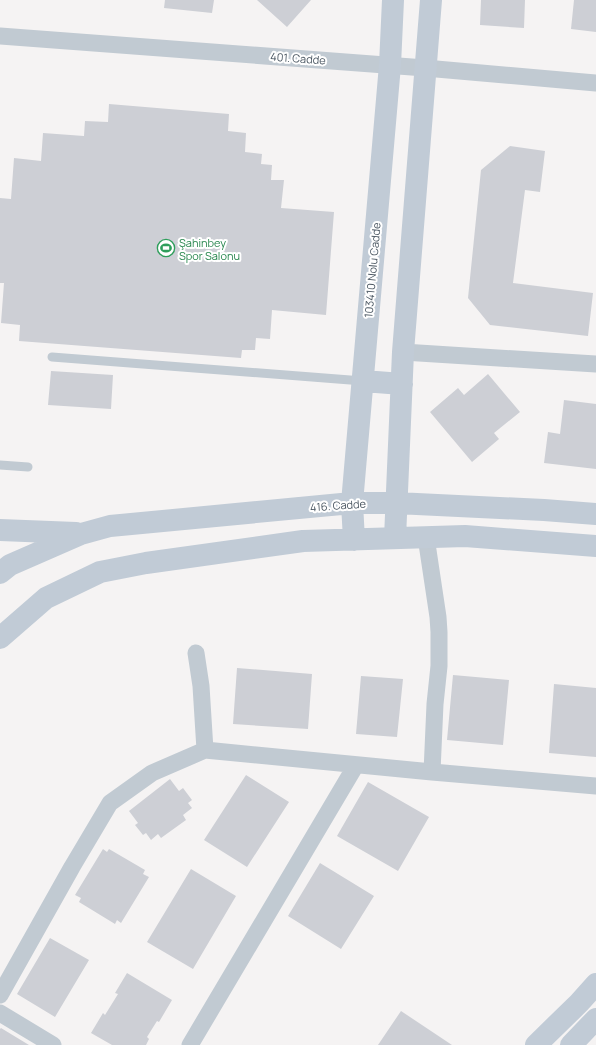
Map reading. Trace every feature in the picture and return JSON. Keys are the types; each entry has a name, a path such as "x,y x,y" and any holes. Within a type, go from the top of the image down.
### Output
{"main road":[{"name":"103410 Nolu Cadde","path":"354,540 352,503 390,65 393,0"},
{"path":"395,538 403,352 431,0"},
{"path":"363,381 402,384"},
{"name":"416. Cadde","path":"0,573 10,565 81,534 110,526 352,503 396,503 596,514"},
{"name":"416. Cadde","path":"0,530 81,534"},
{"path":"0,638 46,598 100,572 146,563 304,541 465,536 596,546"},
{"path":"536,1045 579,1003 596,984"},
{"path":"571,1045 596,1019"}],"street":[{"name":"401. Cadde","path":"0,36 390,65 596,83"},
{"path":"403,352 596,364"},
{"path":"426,538 439,632 439,666 435,704 432,772"},
{"path":"196,653 201,686 205,750"},
{"path":"0,995 110,803 152,773 205,750 596,786"},
{"path":"190,1045 356,765"},
{"path":"0,1013 53,1045"}],"lane":[{"path":"52,357 363,381"},
{"path":"0,465 28,467"}],"building":[{"path":"165,0 214,0 212,13 164,8"},
{"path":"257,0 311,0 287,27"},
{"path":"481,0 525,0 524,28 480,25"},
{"path":"574,0 596,0 596,32 571,29"},
{"name":"Şahinbey Spor Salonu","path":"109,104 229,114 228,131 246,133 245,152 262,154 261,164 272,165 271,180 284,180 281,208 334,212 326,315 272,310 270,339 256,338 255,350 242,350 241,358 19,341 20,325 1,323 4,283 0,283 0,198 11,199 14,158 41,161 43,133 84,136 85,121 108,122"},
{"path":"510,146 545,151 540,192 525,190 513,283 593,293 588,336 490,325 468,298 481,170"},
{"path":"51,371 113,375 111,409 48,405"},
{"path":"488,374 520,412 494,433 499,439 472,462 430,412 458,388 464,395"},
{"path":"564,400 596,404 596,469 544,463 548,432 560,434"},
{"path":"237,668 312,674 308,729 233,724"},
{"path":"453,675 509,680 503,745 447,740"},
{"path":"361,676 403,679 397,737 356,734"},
{"path":"554,684 596,688 596,757 549,753"},
{"path":"246,775 289,802 247,867 204,840"},
{"path":"170,779 179,791 183,788 192,800 188,803 192,808 183,815 186,820 161,838 158,834 151,840 146,833 143,835 135,825 138,823 129,811"},
{"path":"368,782 429,817 398,871 337,836"},
{"path":"103,849 107,852 109,849 145,870 143,874 149,877 121,923 117,920 115,924 79,902 81,898 75,895"},
{"path":"320,863 374,896 341,949 288,916"},
{"path":"191,869 236,896 193,969 147,942"},
{"path":"50,938 89,960 55,1017 17,994"},
{"path":"127,973 172,1000 159,1022 157,1021 147,1037 149,1039 146,1045 112,1045 91,1033 103,1013 105,1015 118,994 115,993"},
{"path":"401,1011 452,1045 378,1045"},
{"path":"1,1028 29,1045 0,1045"}],"place":[{"name":"Şahinbey Spor Salonu","path":"166,248"}]}
